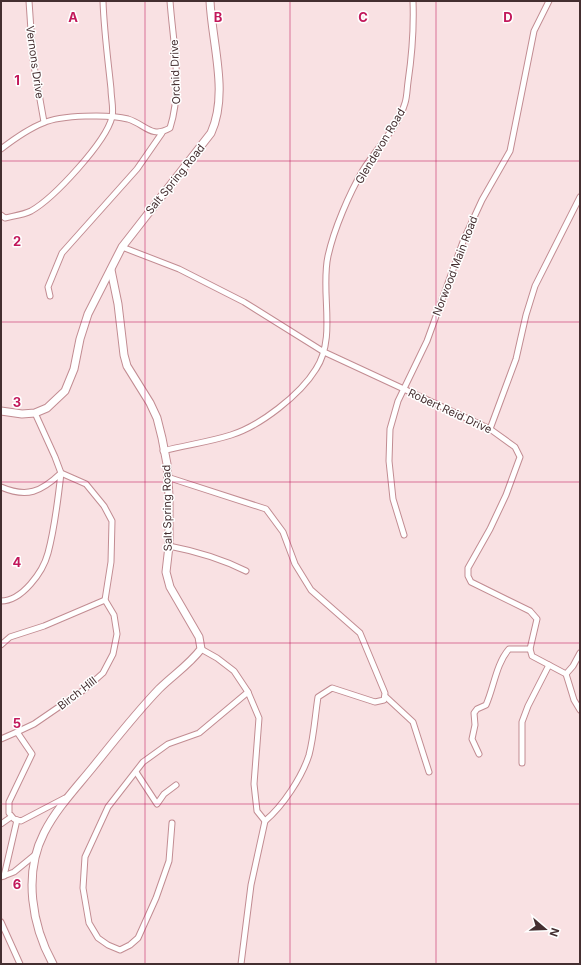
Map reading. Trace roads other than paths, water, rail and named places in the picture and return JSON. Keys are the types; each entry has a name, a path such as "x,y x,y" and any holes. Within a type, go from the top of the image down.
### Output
{"street":[{"name":"Vernons Drive","path":"29,1 33,60 44,122"},
{"path":"1,215 4,218 29,212 46,202 69,179 105,133 112,116 104,30 103,1"},
{"name":"Orchid Drive","path":"50,296 48,287 62,253 137,169 162,133 170,128 176,111 177,96 175,47 170,1"},
{"name":"Salt Spring Road","path":"200,649 199,637 170,587 166,572 169,546 168,477 157,418 150,403 127,366 124,355 118,304 111,270 122,247 204,144 217,120 220,94 210,1"},
{"name":"Glendevon Road","path":"163,451 231,435 253,426 296,392 316,369 324,352 326,334 325,282 328,257 339,223 364,169 388,134 405,104 412,58 413,1"},
{"name":"Norwood Main Road","path":"404,535 393,499 389,461 390,429 398,401 427,341 464,239 482,200 510,151 534,31 549,1"},
{"path":"1,149 17,137 44,122 98,115 130,119 154,132 162,133"},
{"path":"490,429 516,360 526,316 535,286 580,197"},
{"name":"Robert Reid Drive","path":"122,247 192,276 244,302 324,352 490,429 515,447 520,457 490,529 468,568 468,576 471,582 530,611 537,619 530,649"},
{"path":"1,411 22,414 34,413 47,408 57,400 67,386 74,369 80,339 88,314 111,270"},
{"path":"1,602 9,601 23,592 34,579 48,555 57,506 61,473 34,413"},
{"path":"1,488 13,492 39,491 48,486 61,473"},
{"path":"1,645 10,637 44,626 105,600 111,562 112,521 104,506 86,484 61,473"},
{"path":"168,477 266,509 283,532 295,564 312,590 360,633 386,697 413,722 429,772"},
{"path":"169,546 194,551 246,571"},
{"name":"Birch Hill","path":"1,739 34,724 52,713 103,673 113,654 117,634 114,615 105,600"},
{"path":"53,964 38,929 33,904 32,882 36,854 44,833 70,796 131,719 166,682 193,660 200,649 217,658 234,671 248,692 259,718 254,784 257,811 265,821"},
{"path":"479,754 472,739 475,725 474,713 477,709 486,705 504,654 509,649 530,649 532,656 566,674 574,700 580,710"},
{"path":"566,674 573,666 580,653"},
{"path":"522,763 522,722 528,706 549,665"},
{"path":"241,964 251,885 265,821 275,812 304,768 312,740 318,696 332,688 375,702 384,700 386,697"},
{"path":"172,823 169,862 156,898 138,938 130,945 120,950 108,945 98,938 89,923 83,888 85,856 108,807 143,762 168,744 199,733 248,692"},
{"path":"16,732 32,754 9,802 9,813 11,816 21,821 70,796"},
{"path":"136,772 157,804 164,794 176,785"},
{"path":"1,824 11,816"},
{"path":"3,876 17,820"},
{"path":"3,876 14,872 36,854"},
{"path":"1,922 20,964"}]}
